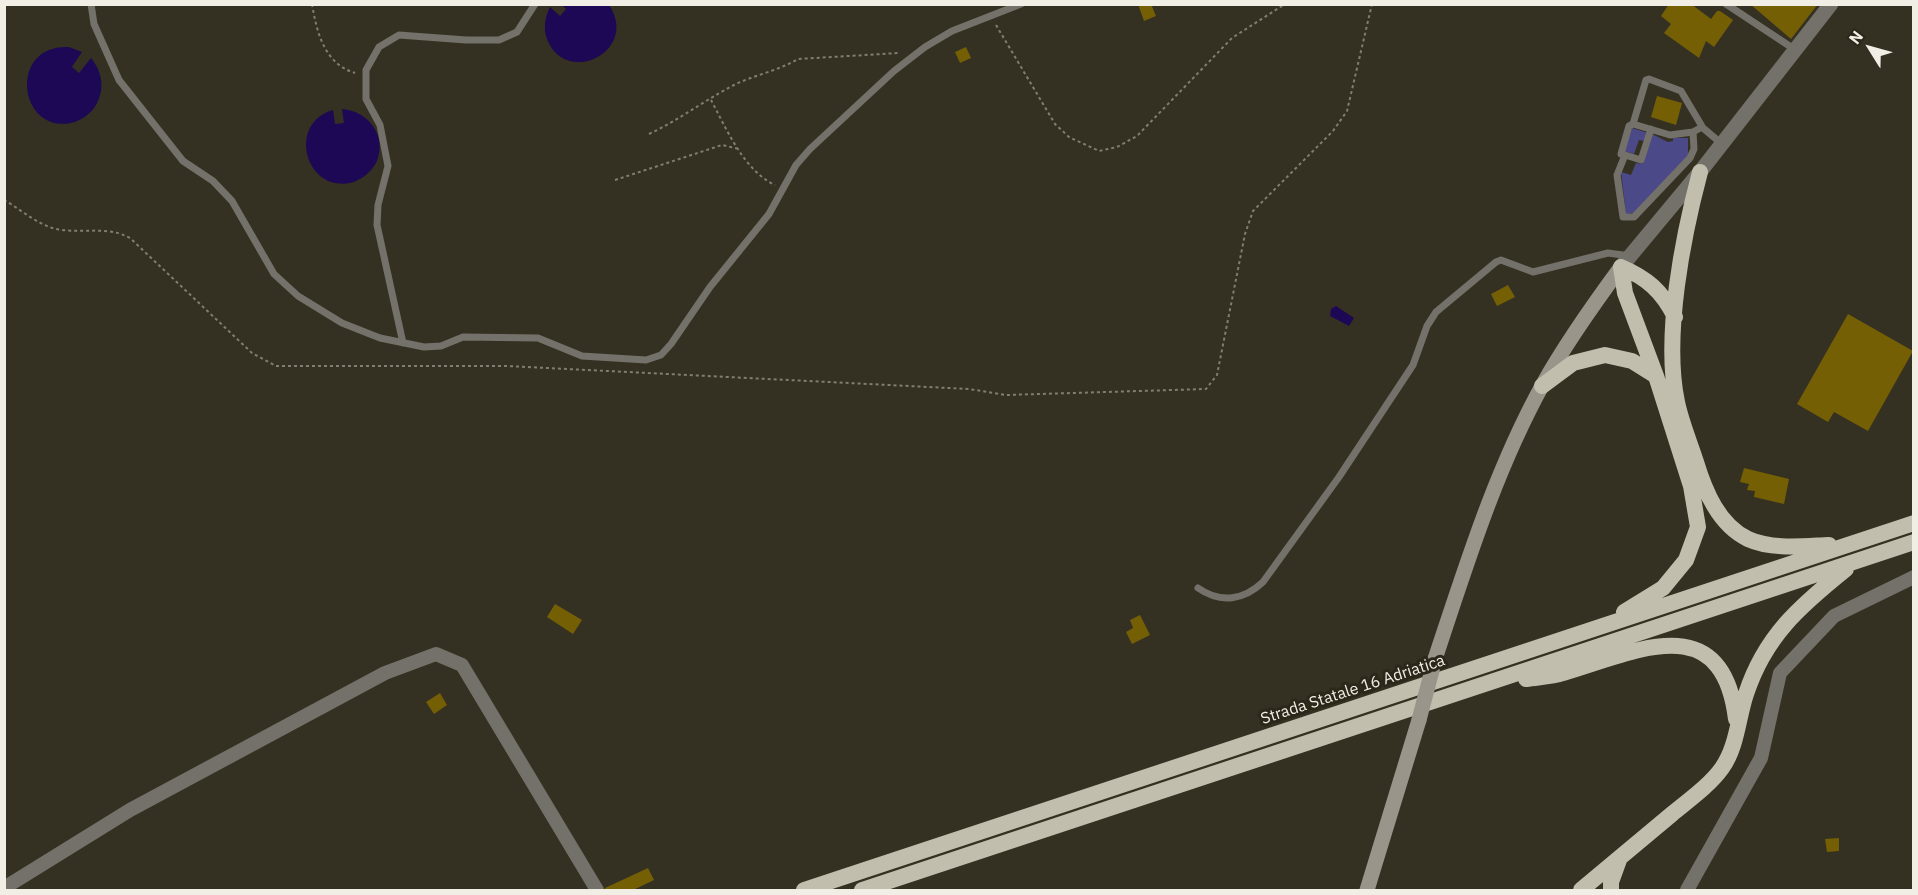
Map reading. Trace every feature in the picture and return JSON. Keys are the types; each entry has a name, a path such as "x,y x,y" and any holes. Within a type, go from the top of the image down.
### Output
{"highway":[{"path":"1700,172 1683,235 1673,365 1677,401 1702,483 1723,521 1749,539 1779,546 1848,545"},
{"path":"1625,262 1645,277 1664,296 1675,317"},
{"path":"1603,626 1663,588 1686,560 1698,527 1691,486 1656,376 1625,293 1625,262"},
{"path":"1542,386 1573,363 1605,355 1632,361 1656,376"},
{"name":"Strada Statale 16 Adriatica","path":"804,891 1914,523"},
{"path":"862,891 1914,542"},
{"path":"1582,890 1697,793 1722,768 1733,746 1736,723 1753,673 1773,638 1800,606 1857,561"},
{"path":"1490,683 1560,674 1648,646 1683,645 1708,657 1723,674 1733,696 1736,723"},
{"path":"1611,891 1611,882 1620,857"}],"main road":[{"path":"1367,891 1475,536 1506,460 1542,386 1580,322 1625,262"}],"street":[{"path":"1625,262 1700,172 1831,4"},
{"path":"1687,891 1761,758 1780,673 1834,616 1914,577"},
{"path":"4,888 140,804 385,673 436,654 462,665 597,891"}],"lane":[{"path":"91,4 94,24 119,80 183,161 213,181 232,201 274,273 298,296 342,323 380,338 403,343 441,346 463,337 538,338 582,356 646,360 661,355 671,344 710,287 769,214 796,165 810,149 894,71 925,47 952,31 1021,4"},
{"path":"403,343 377,225 378,205 388,166 380,125 366,99 366,74 379,47 399,35 499,40 517,32 535,4"},
{"path":"1726,4 1796,51"},
{"path":"1651,129 1641,160 1621,154 1646,80 1649,79 1681,92 1702,127 1722,144"},
{"path":"1633,124 1670,135 1693,132 1702,127"},
{"path":"1625,155 1617,175 1620,211 1622,216 1629,219 1634,217 1690,158 1694,149 1693,132"},
{"path":"1198,588 1206,594 1231,599 1250,594 1263,582 1339,477 1413,365 1426,326 1436,312 1496,262 1501,261 1533,272 1608,253 1625,262"}],"path":[{"path":"312,4 315,20 329,57 342,69 366,74"},
{"path":"992,16 1055,124 1069,137 1099,151 1117,147 1137,136 1232,38 1285,4"},
{"path":"4,200 42,223 60,230 117,231 130,238 252,353 276,366 507,366 969,389 1006,394 1206,389 1217,375 1245,234 1253,211 1333,131 1347,111 1372,4"},
{"path":"650,134 736,84 785,67 798,59 894,54 925,47"},
{"path":"710,99 740,148 767,181 783,189"},
{"path":"615,180 722,145 740,148"}],"shaded area":[{"path":"562,5 609,5 616,22 615,37 608,49 597,58 583,62 569,61 556,53 547,39 545,23 550,7 560,16 566,9"},
{"path":"69,47 82,52 72,67 79,73 91,58 99,73 101,90 96,105 86,116 75,122 56,123 42,117 32,105 27,89 28,74 35,60 49,50"},
{"path":"342,109 360,114 367,119 377,134 379,151 377,161 365,176 354,182 338,184 324,179 314,169 308,156 306,143 309,129 318,118 333,110 335,124 344,123"},
{"path":"1632,128 1648,133 1645,141 1639,140 1634,154 1624,151"},
{"path":"1652,134 1668,142 1673,141 1673,138 1688,138 1688,156 1634,213 1626,214 1621,172 1631,175 1636,163 1642,164"},
{"path":"1336,306 1354,318 1349,326 1330,316 1331,309"}],"building":[{"path":"1138,4 1151,4 1156,16 1144,21"},
{"path":"1669,4 1691,4 1711,19 1717,11 1720,11 1733,20 1714,47 1706,41 1699,58 1664,33 1671,24 1661,16"},
{"path":"1750,4 1818,4 1791,39"},
{"path":"966,47 971,58 960,63 955,52"},
{"path":"1657,96 1682,103 1676,125 1651,117"},
{"path":"1508,285 1515,297 1497,306 1491,294"},
{"path":"1848,314 1913,351 1868,431 1834,412 1828,422 1797,404"},
{"path":"1744,468 1789,479 1784,504 1754,497 1755,491 1747,490 1749,484 1740,482"},
{"path":"555,604 582,620 573,634 547,617"},
{"path":"1140,615 1150,635 1132,644 1126,632 1133,628 1130,620"},
{"path":"440,693 447,705 434,714 426,702"},
{"path":"1839,838 1839,851 1827,852 1825,839"},
{"path":"648,868 654,880 631,891 606,891 605,888"}]}
